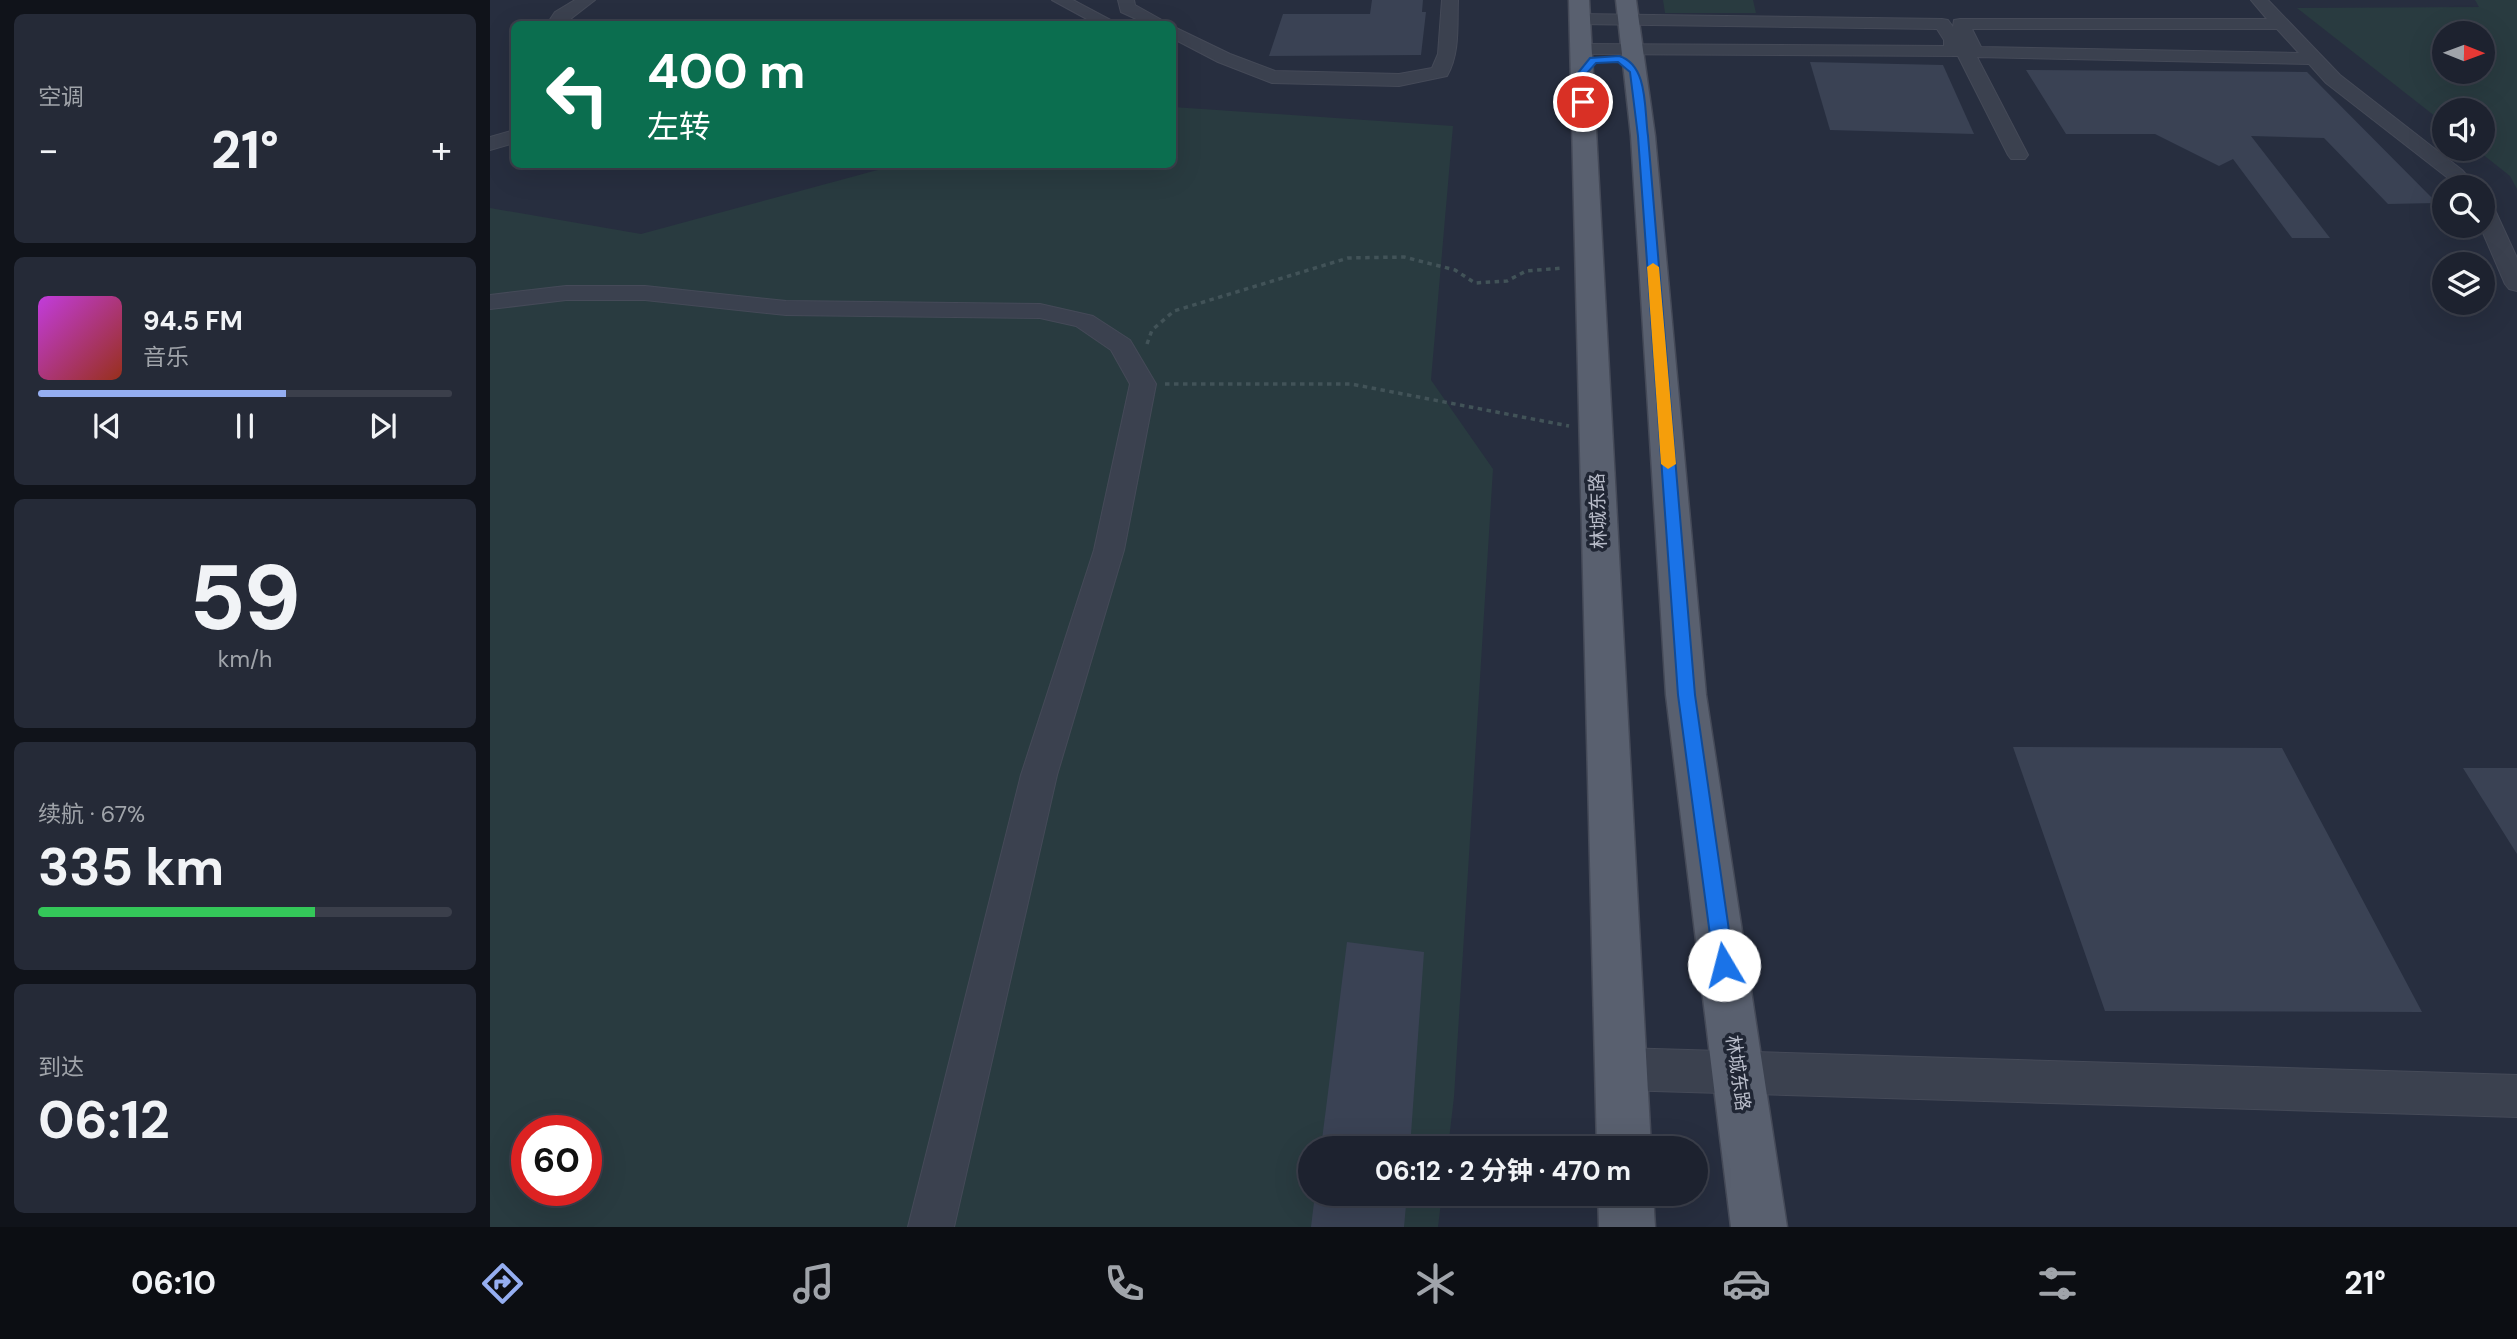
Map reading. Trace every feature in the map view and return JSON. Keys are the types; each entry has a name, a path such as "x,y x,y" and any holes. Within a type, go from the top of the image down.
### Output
{"main road":[{"path":"1594,5 1610,7 1629,28 1625,61 1609,58 1593,60 1581,28 1594,5"},
{"name":"林城东路","path":"1581,28 1623,1136"},
{"name":"林城东路","path":"1629,28 1643,136 1686,695 1759,1227"},
{"path":"1626,1206 1627,1227"}],"street":[{"path":"557,21 587,0"},
{"path":"1060,0 1103,21"},
{"path":"1126,0 1127,8 1154,21"},
{"path":"1176,33 1224,58 1272,77 1399,80 1440,72 1447,54 1450,0"},
{"path":"2259,0 2333,79 2456,175"},
{"path":"1951,24 2018,155"},
{"path":"1629,28 2283,24"},
{"path":"1629,28 1964,52 2315,59"},
{"path":"490,144 511,137"},
{"path":"2495,235 2517,284"},
{"path":"490,302 566,293 645,293 786,308 1041,311 1084,321 1121,345 1140,379 1109,550 1039,775 931,1227"},
{"path":"1620,1069 2517,1096"}],"path":[{"path":"1589,267 1526,271 1507,281 1475,283 1455,270 1404,257 1348,258 1174,311 1152,330 1140,379 1351,384 1595,431"}],"shaded area":[{"path":"1663,0 1753,0 1756,13 1665,13"},
{"path":"2475,0 2517,0 2517,189 2510,176 2491,161 2495,161 2495,98 2432,98 2432,114 2297,8 2479,7"},
{"path":"1176,107 1453,126 1431,380 1493,469 1449,1136 1298,1136 1298,1206 1441,1206 1438,1227 490,1227 490,208 641,234 885,168 1176,168"}],"building":[{"path":"1372,0 1423,0 1422,12 1426,12 1421,55 1269,56 1283,14 1370,14"},
{"path":"1810,62 1943,65 1974,134 1830,130"},
{"path":"2026,70 2307,72 2432,198 2432,203 2388,204 2324,138 2251,136 2330,238 2292,238 2233,159 2219,166 2155,134 2066,134"},
{"path":"2013,747 2282,748 2422,1012 2105,1011"},
{"path":"2463,768 2517,768 2517,854"},
{"path":"1347,942 1424,952 1411,1136 1323,1136"},
{"path":"1314,1206 1406,1206 1404,1227 1311,1227"}],"slow traffic":[{"path":"1653,267 1668,464"}],"route":[{"path":"1583,102 1581,74 1593,60 1619,59 1625,61 1635,72 1643,136 1686,695 1724,965"}]}
